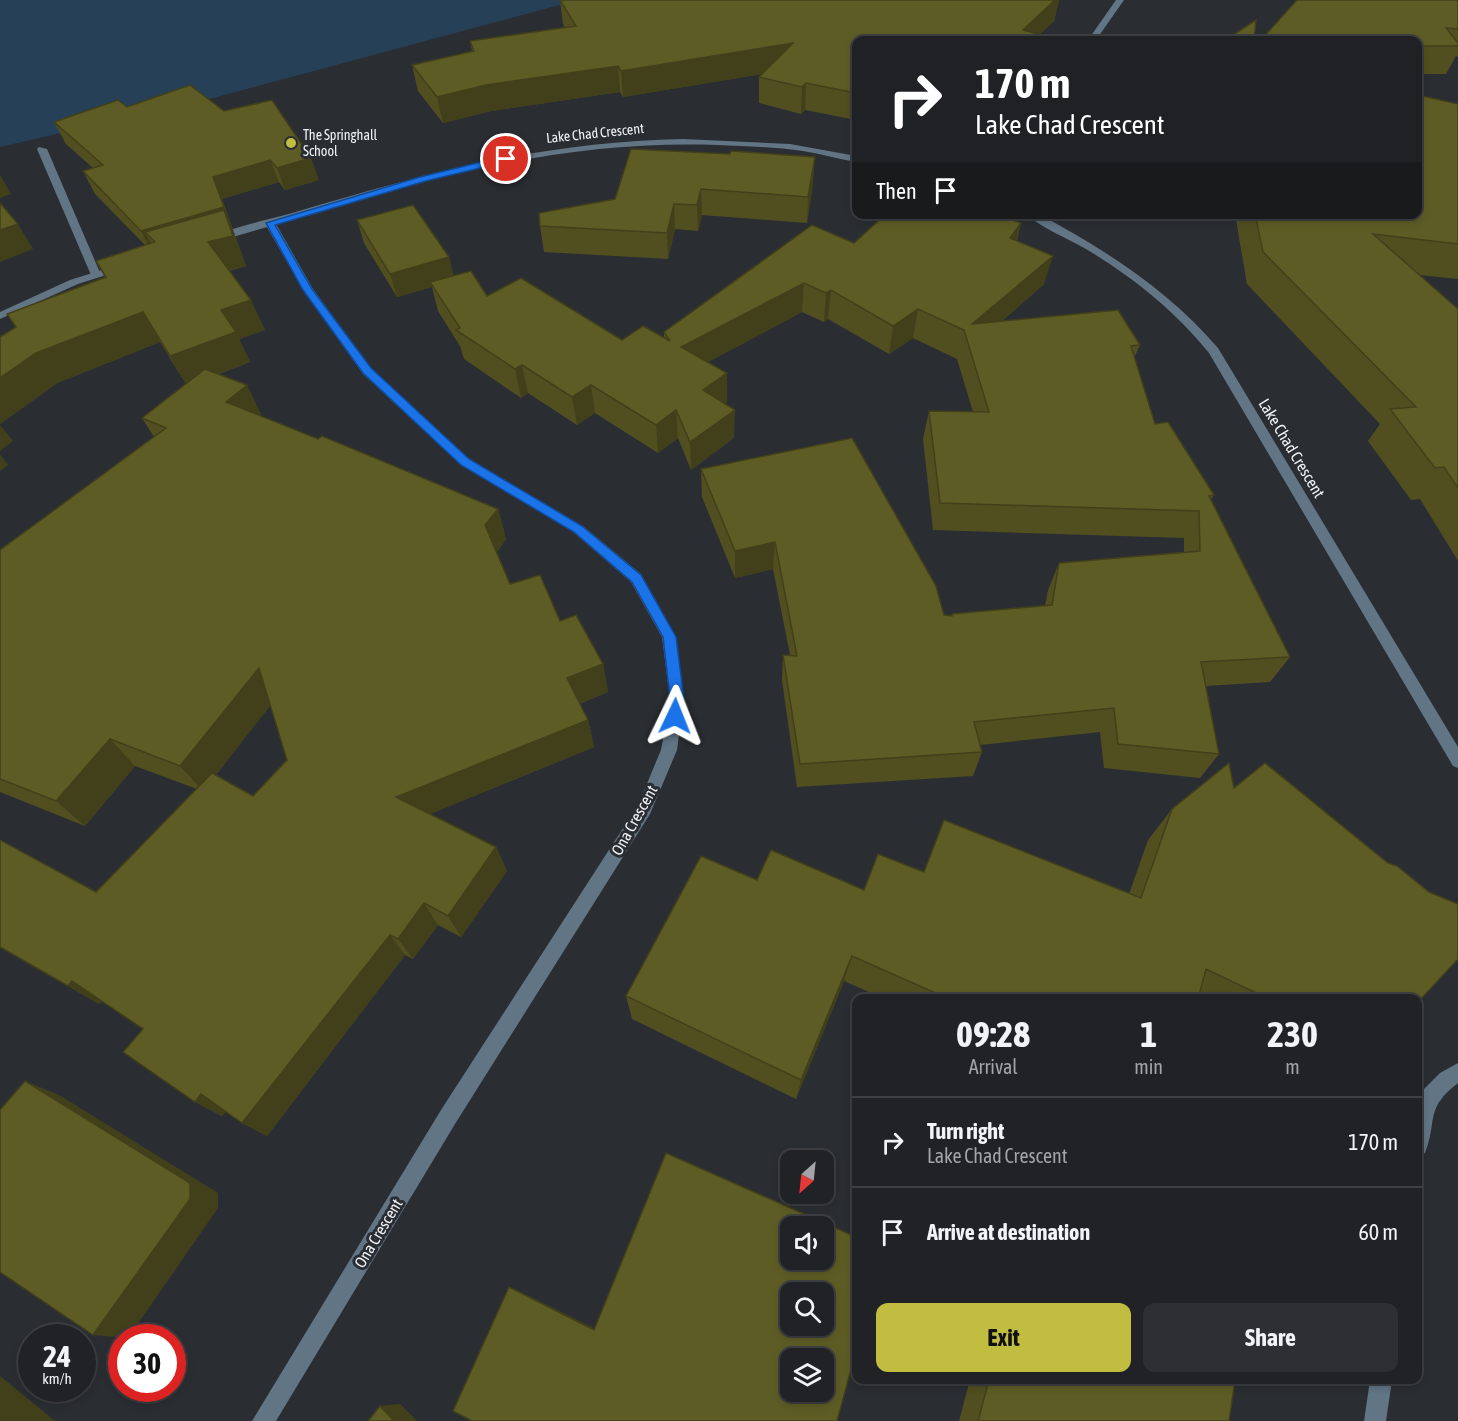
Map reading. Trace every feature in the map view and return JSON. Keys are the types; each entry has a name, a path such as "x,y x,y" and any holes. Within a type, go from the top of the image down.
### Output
{"street":[{"path":"1095,36 1120,0"},
{"name":"Lake Chad Crescent","path":"205,243 423,179 506,159 599,145 694,141 791,147 852,158"},
{"path":"42,149 96,275"},
{"name":"Lake Chad Crescent","path":"1040,219 1083,242 1180,313 1214,351 1458,761"},
{"name":"Ona Crescent","path":"263,1421 448,1117 644,809 669,750 677,699 669,637 636,578 578,529 465,462 367,371 308,290 270,223"},
{"path":"0,316 74,282 129,265"},
{"path":"1422,1124 1426,1101 1458,1072"},
{"path":"1375,1421 1380,1384"}],"shaded area":[{"path":"0,0 578,0 209,99 0,147"}],"building":[{"path":"560,0 1055,0 1023,30 1040,36 852,36 852,92 806,83 802,87 759,77 793,43 621,71 618,66 486,85 437,97 412,65 474,51 470,41 576,26"},
{"path":"1297,0 1458,0 1458,29 1446,28 1458,46 1422,46 1422,36 1265,36"},
{"path":"1256,20 1254,36 1231,36"},
{"path":"190,85 224,111 272,100 311,158 277,168 270,160 213,177 224,207 141,231 83,171 103,165 54,122 118,100 127,107"},
{"path":"1422,96 1458,104 1458,244 1373,234 1458,309 1458,488 1444,467 1435,468 1390,409 1416,407 1263,252 1256,219 1422,219"},
{"path":"631,149 730,154 731,151 815,157 808,197 701,189 697,205 674,204 667,233 540,226 539,213 615,199"},
{"path":"0,203 18,224 0,230"},
{"path":"413,205 449,257 390,274 357,220"},
{"path":"224,210 233,236 208,242 251,300 221,310 236,332 170,356 143,312 36,353 0,378 0,337 16,327 7,314 106,277 96,261 155,242 145,232"},
{"path":"880,219 1011,219 1021,223 1010,238 1053,256 972,324 1118,310 1140,345 1131,346 1155,424 1168,422 1214,495 1209,496 1290,657 1201,662 1219,754 1118,744 1114,708 974,722 982,752 800,764 783,655 797,656 775,542 735,551 701,469 852,438 936,586 944,615 1052,605 1059,563 1200,551 1199,511 940,503 929,411 989,412 964,330 918,309 893,326 831,290 826,293 804,283 681,347 727,373 703,390 735,410 690,442 676,410 656,425 591,385 572,397 522,365 515,369 456,330 460,328 430,282 471,271 487,296 521,278 622,340 643,326 670,341 664,332 812,225 854,243"},
{"path":"205,369 247,385 226,402 318,439 322,436 498,509 485,525 510,584 540,575 560,621 576,615 603,664 567,678 588,720 396,797 496,847 448,916 424,903 398,939 390,935 242,1123 201,1094 195,1102 123,1052 143,1029 72,981 68,986 0,947 0,840 96,892 212,773 253,796 287,760 259,668 180,766 110,739 56,801 0,779 0,550 166,428 142,418"},
{"path":"1229,763 1234,788 1265,763 1388,863 1397,866 1429,892 1458,904 1458,959 1422,998 1422,994 1258,994 1206,969 1199,994 938,994 852,956 801,1080 626,996 701,856 757,880 771,850 864,890 878,854 924,872 944,820 1141,898 1172,809"},
{"path":"25,1081 190,1183 190,1199 96,1331 96,1324 77,1324 0,1272 0,1110"},
{"path":"666,1153 808,1216 780,1216 780,1270 834,1270 834,1227 852,1235 852,1366 837,1421 472,1421 453,1411 509,1287 594,1330"},
{"path":"988,1384 1234,1384 1229,1421 978,1421"},
{"path":"380,1406 394,1421 368,1421"}],"place":[{"name":"The Springhall School","path":"291,143"}],"route":[{"path":"506,159 423,179 270,223 308,290 367,371 465,462 578,529 636,578 669,637 677,699 675,716"}]}
